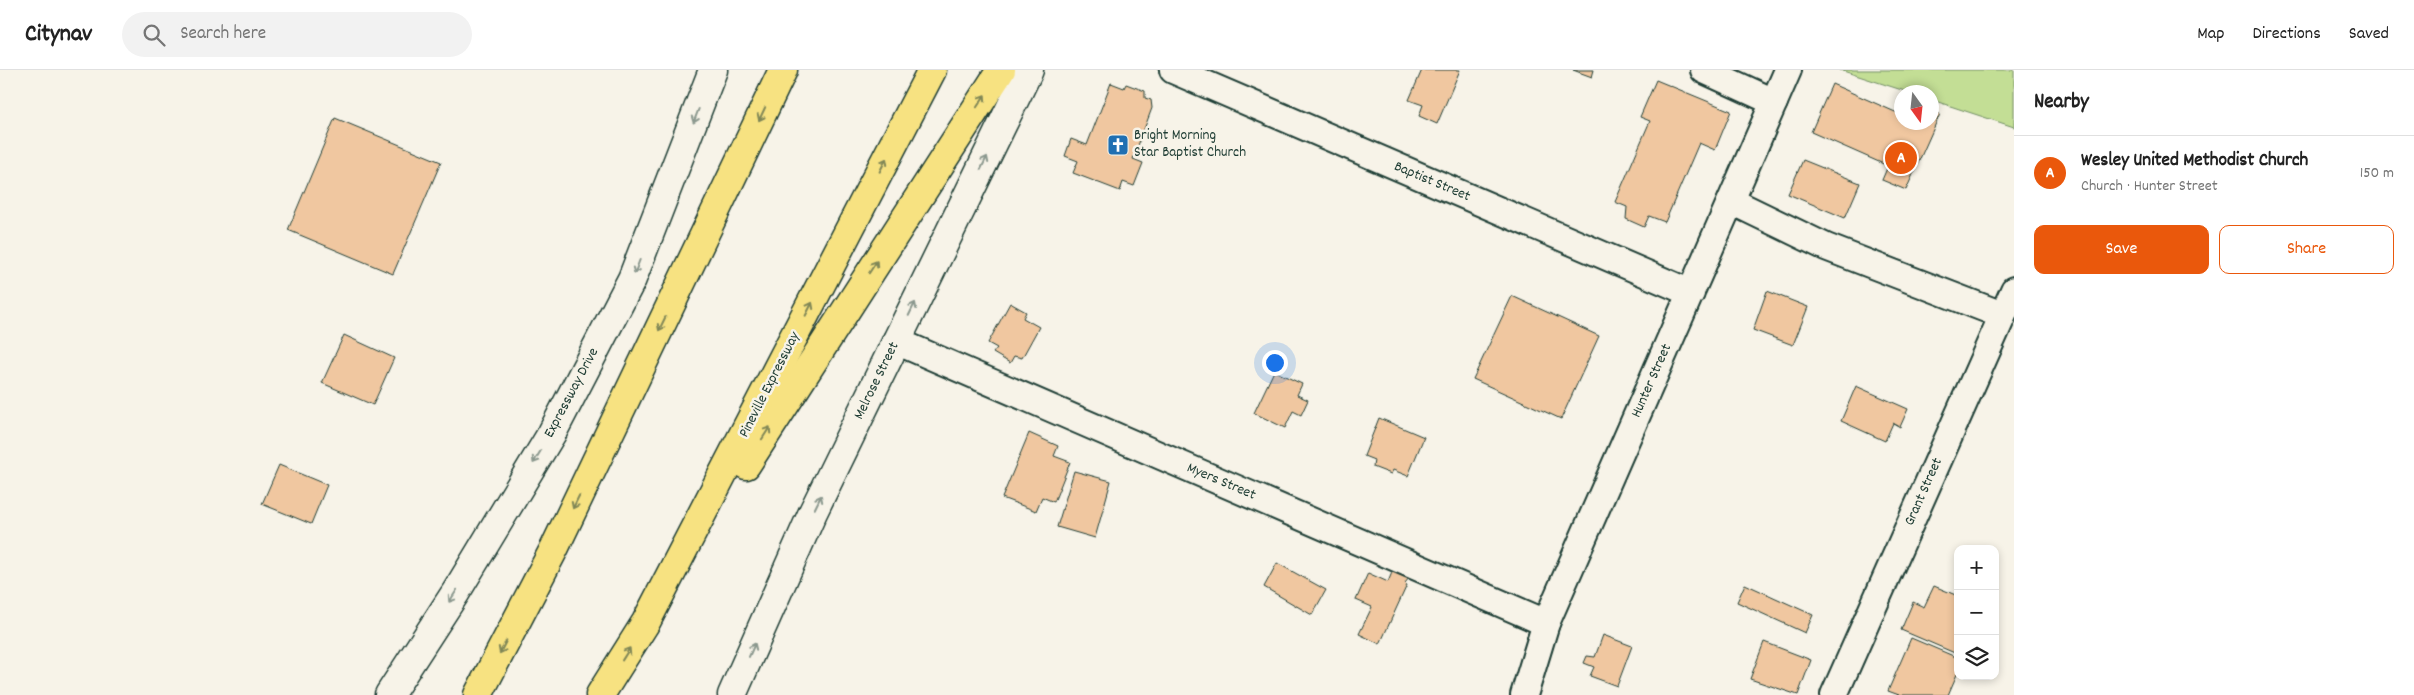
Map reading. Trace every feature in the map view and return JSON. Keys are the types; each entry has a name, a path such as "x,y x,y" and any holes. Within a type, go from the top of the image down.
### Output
{"highway":[{"name":"Pineville Expressway","path":"600,695 646,622 932,70"},
{"path":"646,622 898,227 1002,70"},
{"path":"478,695 554,549 782,72"}],"main road":[{"name":"Expressway Drive","path":"389,695 456,592 552,433 632,279 713,70"},
{"name":"Melrose Street","path":"732,695 813,512 1029,70"}],"street":[{"name":"Baptist Street","path":"1173,70 1691,293"},
{"path":"1704,70 1774,102"},
{"name":"Hunter Street","path":"1524,695 1546,623 1788,70"},
{"path":"1731,201 1826,247 2002,315"},
{"name":"Grant Street","path":"1834,695 2014,290"},
{"name":"Myers Street","path":"896,341 1546,623"}],"green space":[{"path":"1840,70 2014,70 2014,127 1939,102 1939,85 1894,85 1894,87"}],"building":[{"path":"1422,70 1460,70 1437,124 1419,116 1423,105 1409,100"},
{"path":"1573,70 1594,70 1592,77"},
{"path":"1656,80 1731,111 1715,150 1699,143 1665,222 1649,216 1644,227 1626,219 1627,207 1615,202 1650,121 1640,117"},
{"path":"1111,83 1124,88 1126,84 1145,91 1145,98 1151,100 1152,108 1133,159 1143,163 1134,186 1123,182 1120,191 1073,173 1078,161 1065,156 1071,139 1087,145"},
{"path":"1832,84 1894,111 1894,130 1933,130 1906,190 1882,180 1888,166 1811,132"},
{"path":"335,118 441,162 393,274 288,230"},
{"path":"1803,160 1860,183 1845,218 1788,194"},
{"path":"1767,291 1808,307 1793,345 1753,330"},
{"path":"1512,296 1599,336 1561,419 1473,379"},
{"path":"1010,303 1026,312 1023,318 1039,327 1022,358 1014,356 1010,363 993,353 997,348 988,343"},
{"path":"344,335 394,358 373,405 322,383"},
{"path":"1274,371 1302,384 1297,395 1308,400 1301,415 1293,411 1285,428 1254,413"},
{"path":"1856,386 1908,409 1900,427 1893,423 1885,441 1841,421"},
{"path":"1379,418 1424,437 1408,476 1393,470 1391,474 1373,467 1374,460 1364,456"},
{"path":"1029,433 1058,446 1054,456 1070,462 1054,502 1042,497 1036,511 1002,498"},
{"path":"279,465 327,485 311,524 262,504"},
{"path":"1074,471 1111,481 1095,538 1057,527"},
{"path":"1277,563 1326,590 1312,615 1264,587"},
{"path":"1393,570 1409,578 1405,583 1407,585 1380,644 1359,634 1372,607 1356,600 1368,573 1388,582"},
{"path":"1745,584 1813,615 1805,633 1737,602"},
{"path":"1934,586 1954,594 1954,653 1901,630 1913,602 1924,607"},
{"path":"1603,635 1632,646 1617,686 1590,676 1594,667 1584,663 1587,656 1595,657"},
{"path":"1911,638 1954,656 1955,680 1948,695 1899,695 1888,691"},
{"path":"1764,642 1811,660 1798,695 1750,679"}],"place":[{"name":"Bright Morning Star Baptist Church","path":"1118,145"},
{"name":"Wesley United Methodist Church","path":"1901,158"}]}
